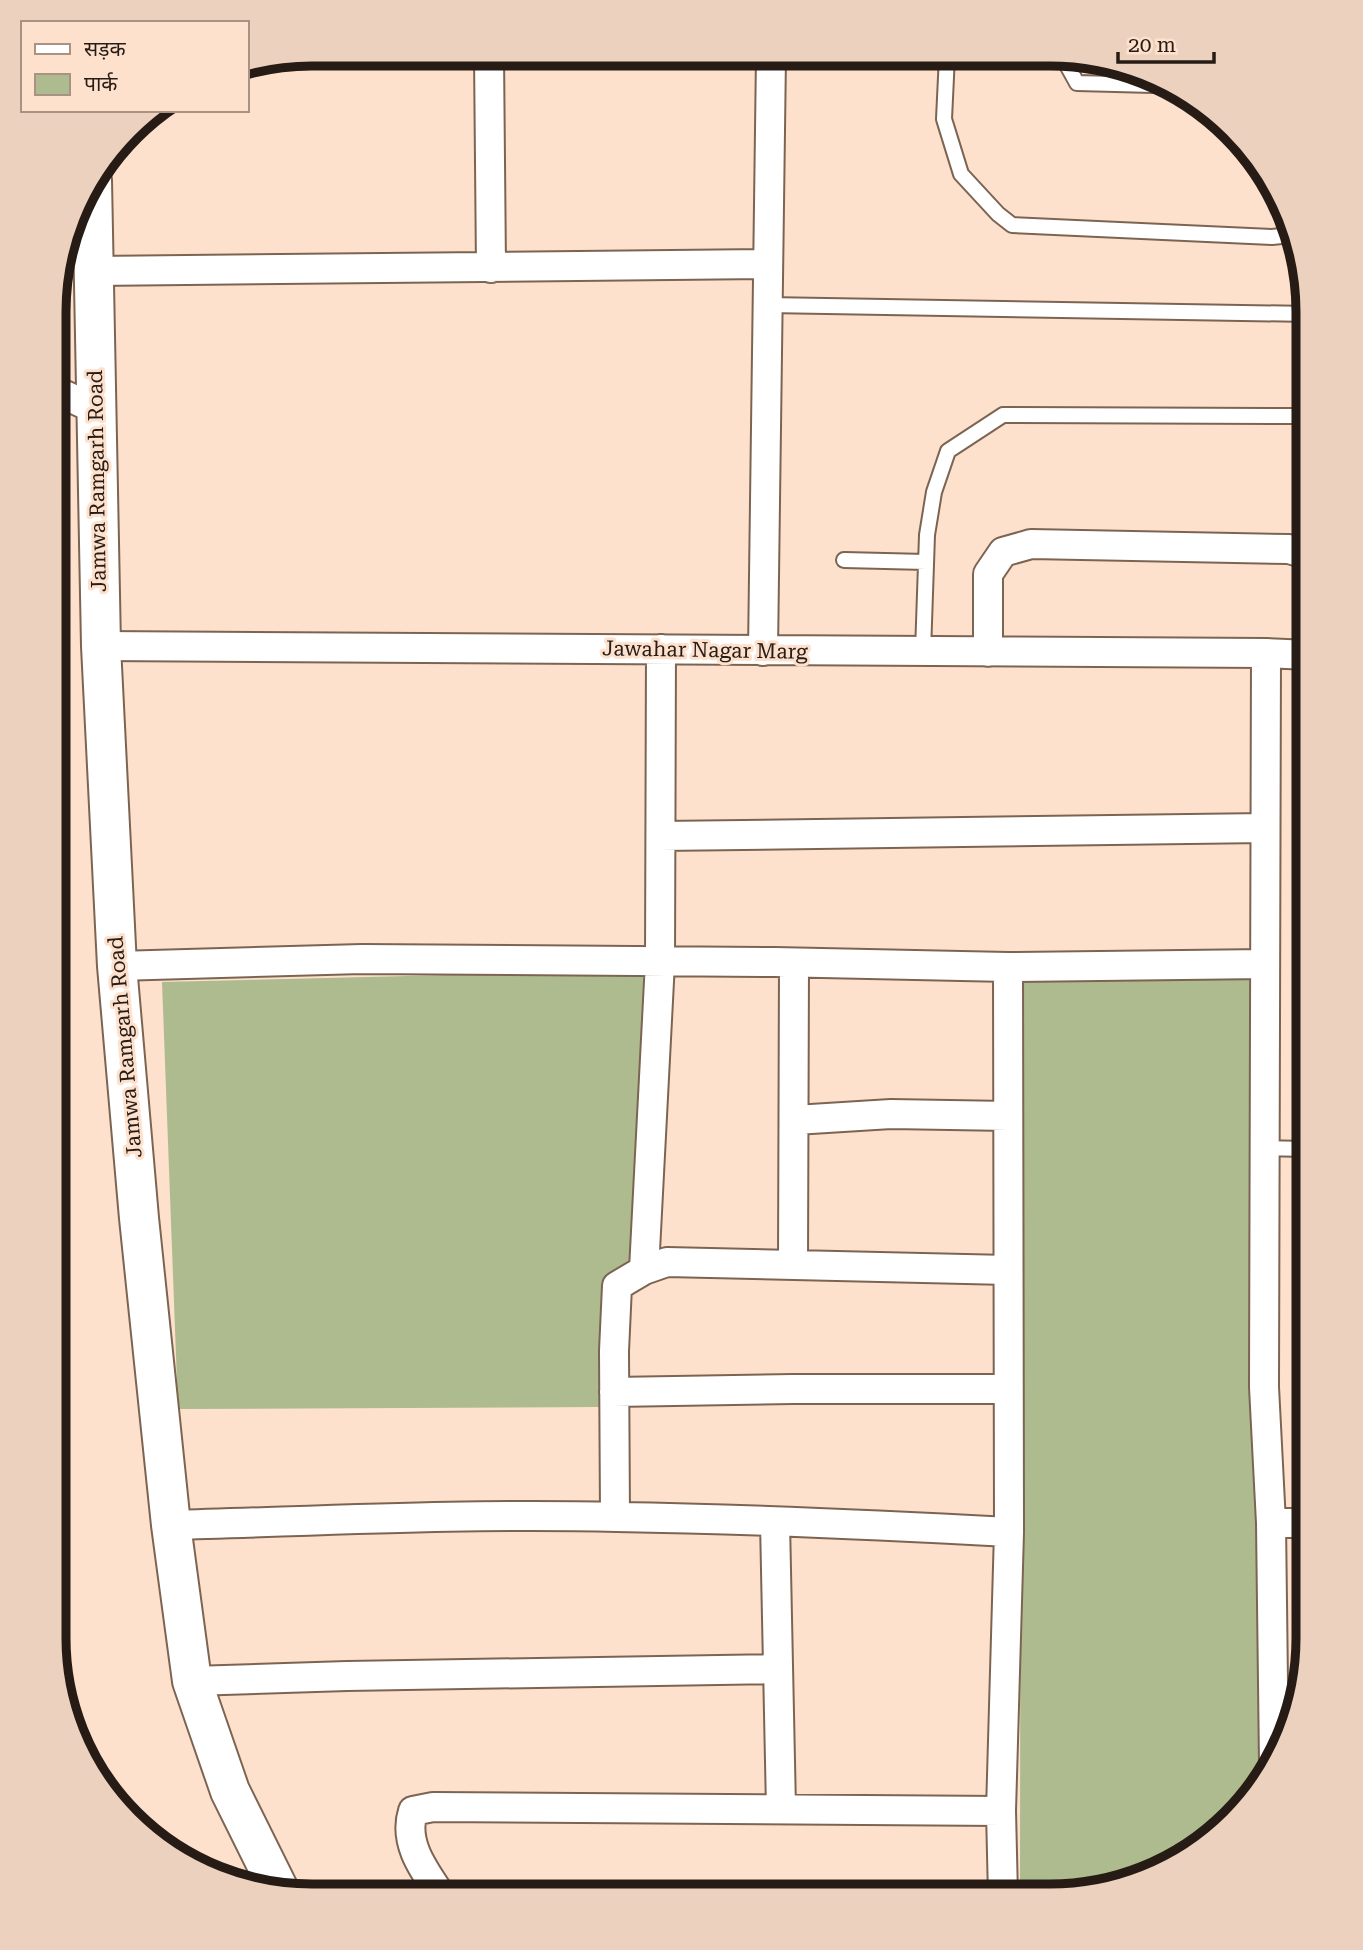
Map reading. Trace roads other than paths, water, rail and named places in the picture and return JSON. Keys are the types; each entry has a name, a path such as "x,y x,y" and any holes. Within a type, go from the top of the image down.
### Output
{"main road":[{"name":"Jamwa Ramgarh Road","path":"93,203 101,646 117,966 139,1218 171,1525 192,1681 230,1791 274,1880"}],"street":[{"path":"763,651 771,66"},
{"path":"489,67 491,268"},
{"path":"94,271 768,264"},
{"path":"66,396 95,409"},
{"path":"988,652 988,574 1003,552 1031,544 1296,551"},
{"name":"Jawahar Nagar Marg","path":"101,646 1296,654"},
{"path":"644,1270 660,961 661,649"},
{"path":"1266,653 1264,1387 1271,1522 1277,1735"},
{"path":"661,836 1265,828"},
{"path":"117,966 362,959 794,962 1008,967 1265,964"},
{"path":"793,1264 794,962"},
{"path":"1003,1884 1000,1811 1009,1532 1008,967"},
{"path":"795,1120 891,1114 1008,1116"},
{"path":"615,1517 614,1351 617,1286 644,1270 667,1262 1008,1270"},
{"path":"614,1392 1008,1389"},
{"path":"171,1525 410,1518 615,1517 840,1522 1009,1532"},
{"path":"775,1522 781,1809"},
{"path":"1271,1522 1296,1523"},
{"path":"192,1681 778,1669"},
{"path":"433,1884 417,1859 409,1824 413,1811 433,1807 1000,1811"}],"lane":[{"path":"947,66 944,119 961,174 998,214 1012,225 1284,236"},
{"path":"1068,67 1077,83 1144,85"},
{"path":"767,305 1296,314"},
{"path":"923,652 927,535 934,492 948,451 1003,415 1296,416"},
{"path":"844,560 926,562"},
{"path":"1264,1148 1296,1149"}]}
